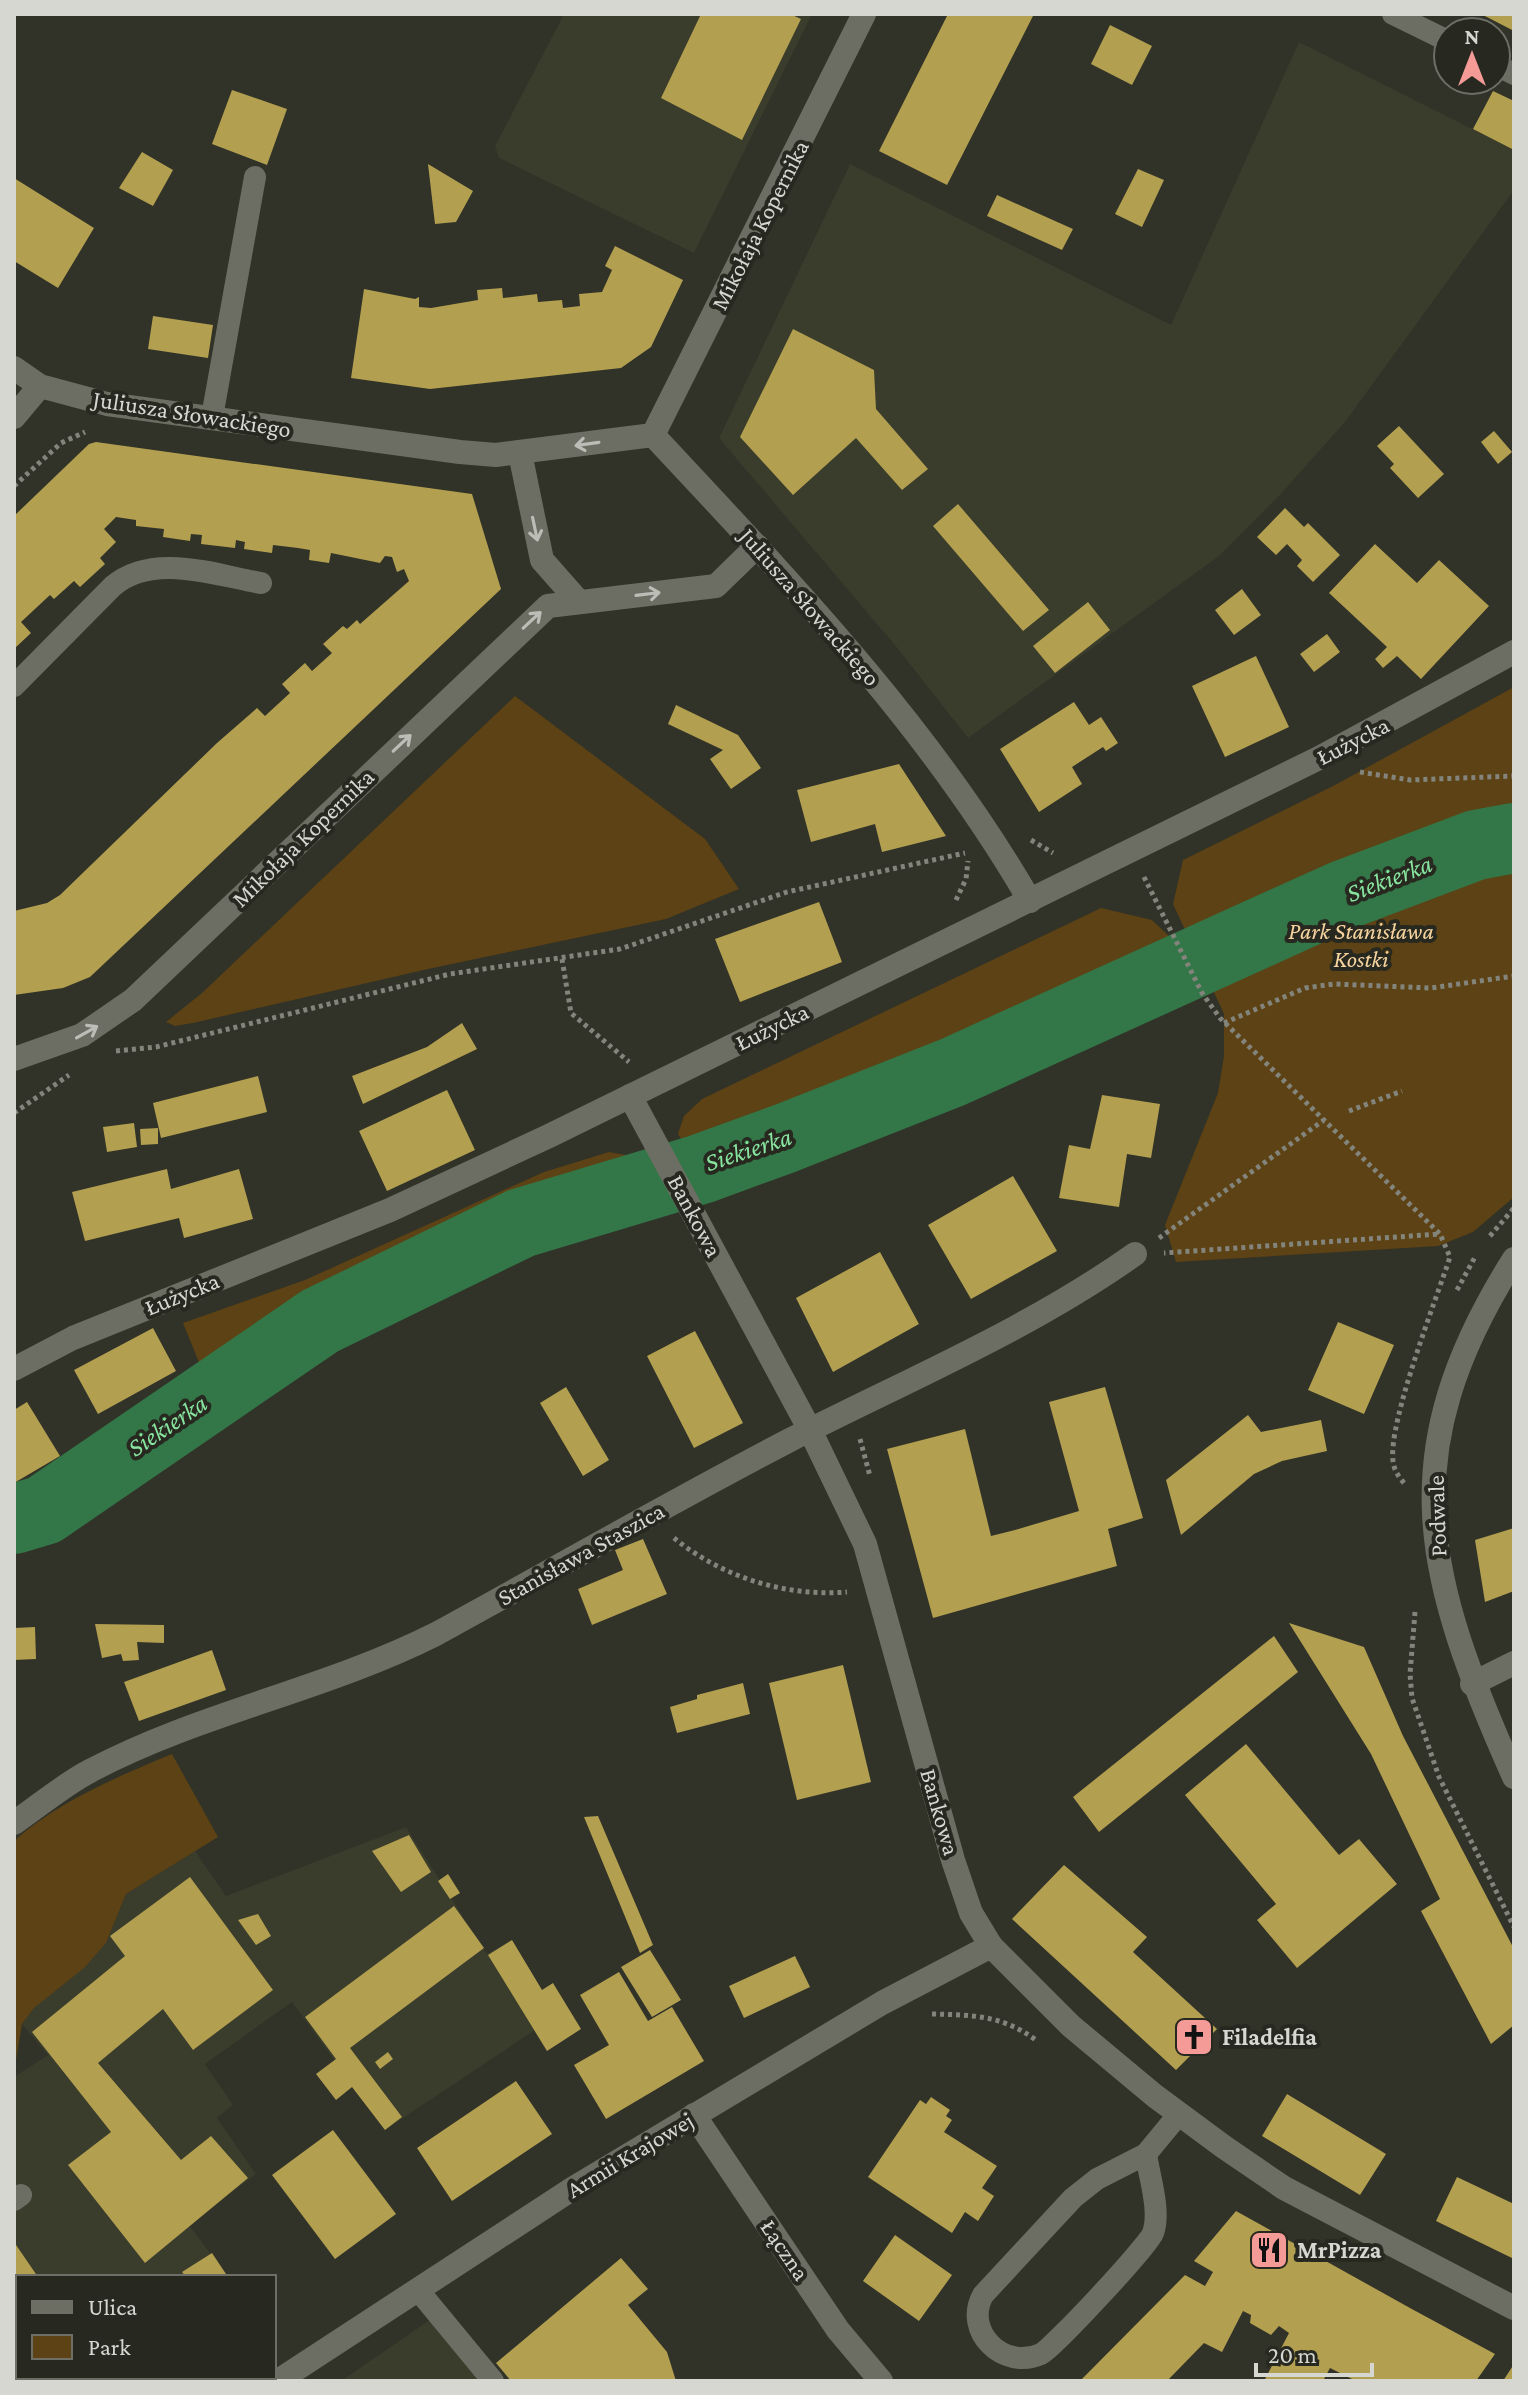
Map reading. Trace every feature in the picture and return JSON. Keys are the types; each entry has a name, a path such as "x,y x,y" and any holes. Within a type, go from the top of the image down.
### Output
{"street":[{"name":"Mikołaja Kopernika","path":"653,435 864,14"},
{"name":"Juliusza Słowackiego","path":"14,368 40,386 107,404 460,452 520,453 653,435 840,637 970,802 1030,901"},
{"path":"14,417 40,386"},
{"path":"520,453 542,560 579,602"},
{"name":"Mikołaja Kopernika","path":"14,1059 82,1035 133,1000 548,606 716,586 757,546"},
{"name":"Łużycka","path":"14,1369 73,1338 390,1210 630,1096 1319,758 1514,652"},
{"name":"Bankowa","path":"630,1096 810,1430 865,1544 953,1860 971,1913 991,1946 1071,2026 1179,2114 1284,2188 1514,2308"},
{"name":"Stanisława Staszica","path":"14,1823 89,1772 150,1744 380,1662 810,1430 961,1357 1107,1274 1135,1254"},
{"name":"Podwale","path":"1514,1259 1484,1306 1461,1358 1446,1402 1435,1459 1436,1553 1447,1609 1472,1684 1514,1777"},
{"path":"1472,1684 1514,1663"},
{"name":"Armii Krajowej","path":"278,2381 694,2115 882,2003 991,1946"},
{"name":"Łączna","path":"694,2115 838,2330 881,2381"}],"lane":[{"path":"1393,14 1432,33"},
{"path":"212,417 255,177"},
{"path":"14,686 128,575 166,568 261,583"},
{"path":"1146,2154 1155,2214 1149,2239 1041,2354 1024,2359 1008,2357 994,2349 977,2324 976,2308 983,2295 1073,2198 1097,2179 1146,2154 1179,2114"},
{"path":"418,2290 493,2381"}],"path":[{"path":"14,486 67,438 92,431"},
{"path":"1354,770 1382,778 1410,780 1514,776"},
{"path":"1023,831 1040,847 1060,854"},
{"path":"104,1052 156,1047 472,970 620,949 787,892 967,853 966,879 960,896 950,907"},
{"path":"1144,876 1202,993 1224,1023 1440,1234 1450,1257 1395,1434 1393,1463 1397,1474"},
{"path":"562,959 571,1013 631,1063 617,1070"},
{"path":"1224,1023 1305,988 1334,984 1431,988 1514,976"},
{"path":"14,1113 78,1069"},
{"path":"1349,1111 1402,1091"},
{"path":"1135,1254 1324,1120"},
{"path":"1135,1254 1440,1234"},
{"path":"655,1514 675,1540 723,1570 797,1592 852,1592"},
{"path":"1416,1617 1410,1674 1412,1698 1439,1777 1514,1927"},
{"path":"919,2016 989,2016 1006,2021 1042,2044"}],"shaded area":[{"path":"564,14 812,14 694,253 499,158 495,146"},
{"path":"1299,42 1514,150 1514,190 1345,422 1280,495 1219,556 968,738 894,644 719,438 850,164 1171,325"},
{"path":"406,1827 487,1954 512,1940 542,1990 519,2005 535,2030 385,2130 292,2002 205,2064 233,2105 217,2118 256,2174 189,2225 226,2275 16,2275 16,2379 223,2379 14,2381 14,2077 48,2055 22,2024 34,2008 106,1943 126,1894 195,1851 226,1896"},
{"path":"431,2319 481,2381 341,2381"}],"green space":[{"name":"Park Stanisława Kostki","path":"1514,687 1514,1197 1473,1232 1438,1246 1176,1262 1165,1225 1218,1093 1224,1056 1224,1014 1173,904 1183,860 1335,785"},
{"path":"515,696 705,839 739,889 666,919 193,1023 175,1026 166,1022 202,993"},
{"path":"1101,908 1152,920 1173,940 687,1149 678,1134 684,1116 702,1099"},
{"path":"609,1152 626,1155 635,1169 517,1212 401,1263 312,1312 209,1387 183,1323 305,1280 544,1172"},
{"path":"172,1754 218,1837 126,1894 106,1943 84,1968 34,2008 22,2024 14,2072 14,1841 69,1802"}],"building":[{"path":"701,14 790,14 801,19 742,140 661,98"},
{"path":"948,14 1034,14 947,185 879,151"},
{"path":"1481,14 1514,14 1514,31 1512,16"},
{"path":"1110,25 1152,46 1132,85 1091,64"},
{"path":"232,90 287,109 267,165 212,144"},
{"path":"1490,96 1504,96 1514,101 1514,150 1473,129"},
{"path":"142,152 173,170 153,206 119,188"},
{"path":"428,164 473,191 456,222 435,224"},
{"path":"1138,169 1164,180 1142,227 1115,214"},
{"path":"14,178 94,228 58,288 14,261"},
{"path":"997,195 1073,229 1062,250 987,216"},
{"path":"615,246 683,280 651,347 621,368 430,389 351,378 364,289 415,299 419,297 419,307 431,308 478,300 477,290 502,288 503,298 537,294 538,302 562,300 563,308 580,306 579,294 602,292 612,270 605,266"},
{"path":"153,316 213,325 208,358 148,349"},
{"path":"793,329 874,370 876,409 928,469 902,490 856,438 793,495 740,437"},
{"path":"1399,426 1444,474 1418,498 1390,468 1394,464 1377,446"},
{"path":"1494,431 1512,452 1498,464 1481,442"},
{"path":"96,442 472,494 501,589 90,977 63,988 14,995 14,911 47,903 60,895 217,743 257,708 265,716 290,693 282,684 305,663 312,671 332,653 323,644 343,626 347,629 357,620 360,624 409,581 404,569 397,572 392,557 385,556 380,563 331,553 329,563 309,560 310,550 298,548 273,545 272,553 244,549 245,542 236,540 235,548 201,544 202,535 191,534 190,541 163,537 164,529 136,526 136,520 116,517 104,529 116,542 100,558 105,564 80,587 74,581 54,599 50,595 21,622 31,633 14,649 14,516 89,444"},
{"path":"958,504 1049,610 1023,631 933,526"},
{"path":"1285,508 1304,527 1308,523 1340,555 1313,582 1297,566 1302,560 1287,544 1276,555 1257,537"},
{"path":"1375,544 1417,583 1439,560 1489,606 1421,679 1397,656 1383,668 1375,659 1387,647 1329,593"},
{"path":"1242,589 1261,615 1234,635 1215,610"},
{"path":"1088,602 1110,630 1055,673 1033,646"},
{"path":"1327,634 1340,652 1314,672 1300,654"},
{"path":"1256,656 1289,727 1225,757 1192,686"},
{"path":"1074,702 1089,725 1101,717 1118,743 1106,751 1103,747 1072,767 1082,784 1039,812 1000,749"},
{"path":"676,705 738,735 761,768 731,789 710,759 723,750 668,724"},
{"path":"899,764 946,836 882,852 875,824 811,842 797,790"},
{"path":"819,902 842,962 740,1002 715,939"},
{"path":"462,1023 477,1049 363,1104 352,1076 427,1047"},
{"path":"258,1076 267,1112 161,1138 153,1103"},
{"path":"447,1090 475,1150 387,1191 359,1131"},
{"path":"1102,1095 1160,1104 1151,1158 1127,1154 1119,1207 1059,1198 1069,1145 1090,1149"},
{"path":"134,1123 137,1147 107,1152 103,1127"},
{"path":"158,1128 158,1144 141,1145 140,1129"},
{"path":"167,1169 171,1189 239,1169 253,1219 184,1238 179,1218 85,1241 72,1192"},
{"path":"1013,1176 1057,1251 971,1299 928,1225"},
{"path":"880,1252 919,1324 833,1372 796,1298"},
{"path":"1338,1322 1394,1345 1364,1414 1308,1390"},
{"path":"153,1328 176,1371 98,1414 74,1370"},
{"path":"695,1331 743,1423 694,1448 647,1356"},
{"path":"566,1387 609,1460 583,1476 540,1403"},
{"path":"1105,1387 1143,1518 1108,1529 1117,1566 933,1618 887,1449 965,1429 991,1536 1015,1530 1079,1511 1049,1402"},
{"path":"27,1402 60,1456 14,1483 14,1410"},
{"path":"1248,1415 1261,1432 1321,1420 1327,1451 1282,1461 1254,1474 1181,1535 1166,1480"},
{"path":"1514,1528 1514,1591 1485,1602 1475,1540"},
{"path":"643,1539 667,1594 592,1625 578,1589 623,1570 615,1550"},
{"path":"1289,1623 1364,1647 1403,1736 1514,1949 1514,2025 1491,2044 1421,1911 1440,1899 1371,1754"},
{"path":"95,1624 164,1625 164,1643 137,1642 139,1660 123,1661 121,1654 102,1658"},
{"path":"35,1627 36,1659 14,1660 14,1628"},
{"path":"1274,1636 1298,1672 1099,1832 1073,1797"},
{"path":"212,1650 226,1690 139,1721 124,1682"},
{"path":"843,1665 871,1782 797,1800 769,1683"},
{"path":"743,1683 750,1714 677,1733 670,1707 697,1699 697,1695"},
{"path":"1246,1744 1339,1855 1359,1839 1397,1884 1297,1968 1257,1920 1276,1904 1185,1795"},
{"path":"598,1816 653,1945 640,1953 584,1817"},
{"path":"409,1835 431,1872 401,1892 372,1851"},
{"path":"1064,1865 1147,1937 1133,1952 1217,2029 1176,2070 1012,1919"},
{"path":"448,1874 460,1893 450,1899 438,1881"},
{"path":"190,1877 273,1990 193,2050 163,2009 98,2063 181,2160 211,2136 248,2178 145,2263 68,2165 111,2132 32,2032 125,1956 110,1936"},
{"path":"454,1906 484,1948 350,2048 402,2117 385,2130 352,2087 336,2100 316,2074 336,2059 305,2017"},
{"path":"258,1914 271,1936 256,1945 238,1920"},
{"path":"512,1940 542,1990 553,1983 581,2029 547,2051 488,1955"},
{"path":"650,1950 681,2000 652,2017 621,1967"},
{"path":"795,1956 810,1987 744,2018 729,1986"},
{"path":"619,1972 648,2021 672,2007 704,2061 606,2119 574,2065 609,2045 580,1995"},
{"path":"388,2052 393,2059 380,2069 375,2062"},
{"path":"516,2081 552,2134 452,2201 417,2148"},
{"path":"1287,2094 1386,2154 1360,2195 1262,2136"},
{"path":"931,2097 950,2110 946,2116 952,2120 944,2132 997,2166 982,2188 994,2196 978,2221 965,2212 952,2233 868,2177 920,2100 926,2104"},
{"path":"333,2130 396,2214 335,2259 272,2175"},
{"path":"1457,2177 1514,2204 1514,2259 1436,2221"},
{"path":"1236,2211 1495,2354 1476,2381 1356,2381 1330,2368 1323,2381 1264,2381 1289,2333 1279,2326 1271,2335 1250,2323 1251,2315 1243,2311 1222,2352 1204,2343 1167,2381 1080,2381 1185,2275 1205,2286 1213,2272 1194,2261"},
{"path":"895,2235 952,2275 919,2321 863,2281"},
{"path":"14,2242 37,2275 16,2275 16,2379 107,2381 14,2381"},
{"path":"212,2253 227,2275 184,2275 182,2272"},
{"path":"621,2258 648,2289 628,2305 667,2352 676,2381 511,2381 496,2363"},
{"path":"1514,2364 1514,2381 1503,2381"}],"waterway":[{"name":"Siekierka","path":"14,1519 44,1510 320,1321 521,1223 701,1169 786,1138 953,1072 1341,896 1476,845 1514,838"}],"place":[{"name":"Filadelfia","path":"1194,2037"},
{"name":"MrPizza","path":"1269,2250"}]}
